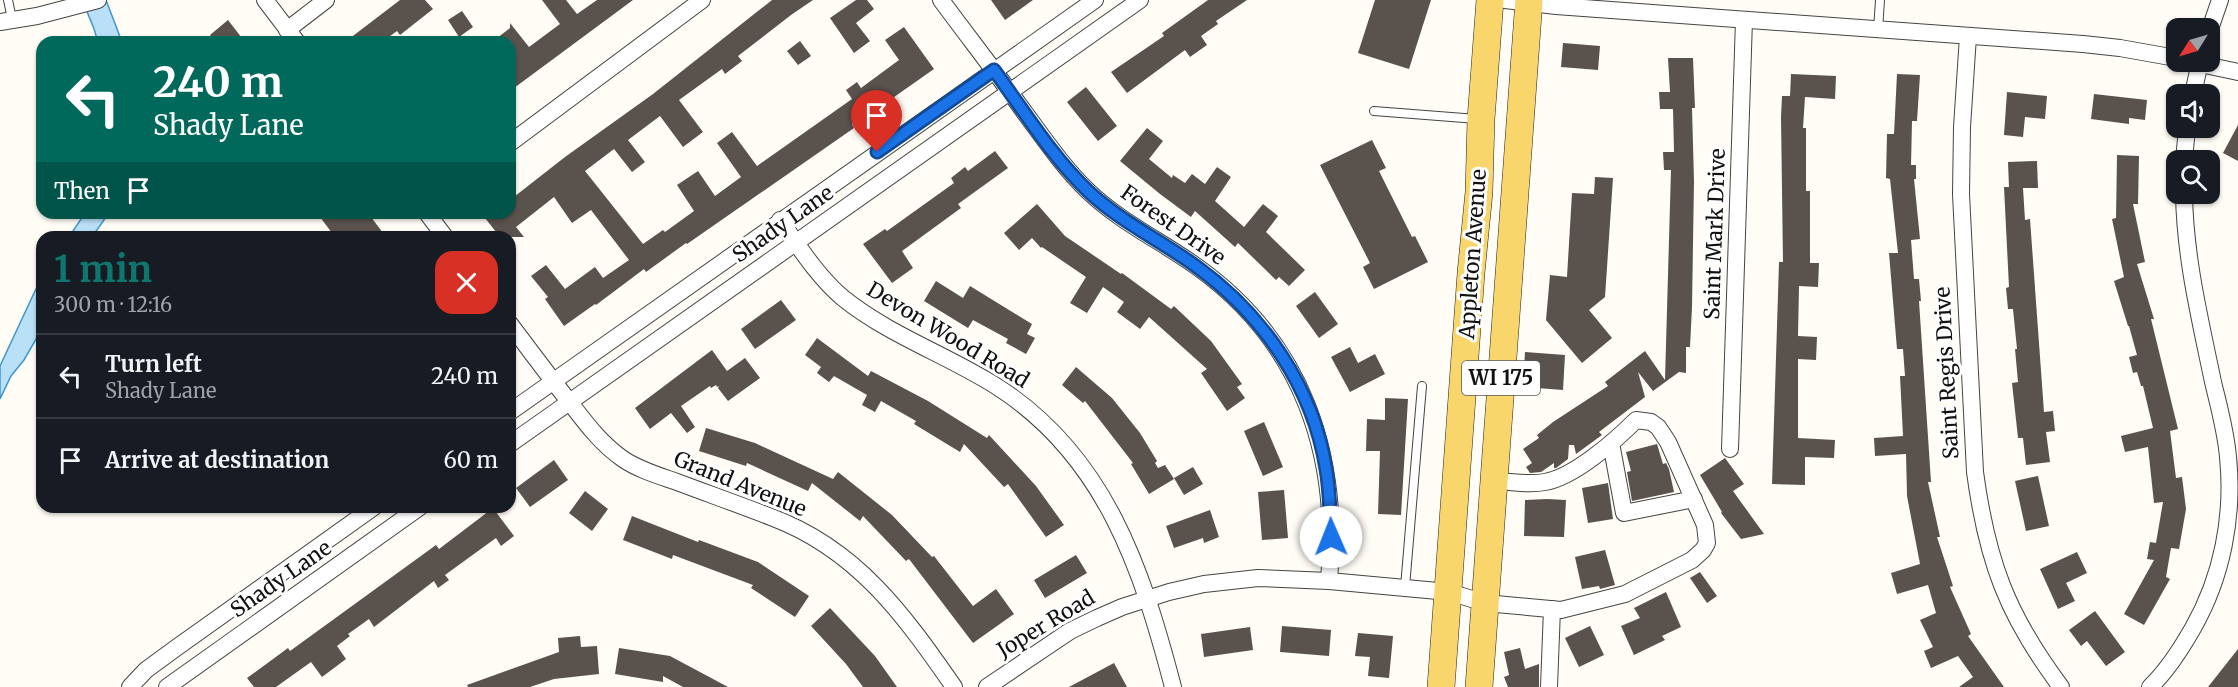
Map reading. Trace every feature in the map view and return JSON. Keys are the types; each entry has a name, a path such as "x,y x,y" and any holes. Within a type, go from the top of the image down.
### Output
{"main road":[{"name":"Appleton Avenue","path":"1441,687 1479,192 1481,119 1490,0"},
{"name":"Appleton Avenue","path":"1479,687 1506,320 1521,1"},
{"path":"1468,317 1506,320"}],"street":[{"path":"6,21 99,0"},
{"path":"265,0 292,36 326,0"},
{"path":"516,139 702,0"},
{"name":"Forest Drive","path":"941,0 1084,187 1115,212 1219,284 1246,309 1278,350 1308,407 1326,466 1330,497 1329,581"},
{"name":"Shady Lane","path":"516,408 1095,0"},
{"name":"Shady Lane","path":"516,440 1140,0"},
{"path":"2214,18 2220,0"},
{"path":"1521,1 2120,48 2166,56"},
{"name":"Saint Mark Drive","path":"1730,449 1744,20"},
{"name":"Saint Regis Drive","path":"1968,36 1962,127 1961,194 1975,472 1981,517 2000,585 2018,623 2061,687"},
{"path":"2220,68 2238,72"},
{"path":"2150,687 2180,652 2203,611 2220,559 2228,517 2228,457 2188,259 2184,204"},
{"name":"Devon Wood Road","path":"780,220 819,273 842,297 871,318 998,387 1032,412 1084,466 1111,510 1129,549 1173,687"},
{"name":"Grand Avenue","path":"516,332 597,438 625,460 646,471 795,527 830,548 862,572 908,621 954,687"},
{"path":"1494,480 1542,483 1552,480 1611,443 1636,420 1651,422 1658,427 1668,442 1694,499 1624,513 1611,443"},
{"name":"Joper Road","path":"987,687 1070,631 1122,607 1168,591 1232,580 1285,578 1405,587 1449,592 1485,603 1572,609 1625,594 1692,560 1707,543 1706,525 1694,499"},
{"name":"Shady Lane","path":"130,687 146,670 366,513"},
{"name":"Shady Lane","path":"167,687 412,513"},
{"path":"1549,687 1552,609"}],"lane":[{"path":"6,21 8,0"},
{"path":"1878,30 1880,0"},
{"path":"1374,111 1481,119"},
{"path":"1405,587 1422,386"}],"water":[{"path":"84,0 106,0 120,36 96,36"},
{"path":"81,219 105,219 96,231 73,231"},
{"path":"36,289 36,339 11,376 0,399 0,366"}],"building":[{"path":"400,0 425,0 433,9 400,35 397,31 390,36 353,36"},
{"path":"542,0 566,0 577,14 597,0 633,0 516,87 516,36 500,36 510,28 510,23 529,47 560,24"},
{"path":"772,0 813,0 738,56 742,61 725,74 722,69 679,100 703,132 683,147 660,116 628,140 645,162 632,172 614,149 585,171 643,244 663,230 665,232 694,211 677,185 698,171 715,196 741,177 717,143 732,132 757,166 852,99 846,90 857,82 861,88 899,60 885,40 904,27 934,69 852,124 854,128 687,244 646,272 644,269 564,326 545,299 548,297 531,276 546,265 565,289 595,267 603,278 629,260 591,210 572,223 554,197 516,227 524,237 516,237 516,231 495,231 486,219 516,219 516,195 653,94"},
{"path":"856,0 867,0 874,9 856,23 870,41 854,53 830,18"},
{"path":"991,0 1033,0 1005,20"},
{"path":"1208,0 1247,0 1216,21 1218,24 1201,36 1207,45 1190,57 1185,50 1127,93 1111,72 1164,36 1162,33"},
{"path":"1375,0 1431,0 1409,69 1358,53"},
{"path":"462,11 473,27 458,36 448,20"},
{"path":"228,20 240,36 211,36"},
{"path":"800,41 811,56 798,65 787,51"},
{"path":"1563,43 1600,46 1598,70 1561,67"},
{"path":"1668,58 1693,58 1695,108 1692,108 1694,181 1692,307 1690,347 1686,347 1686,373 1679,372 1653,391 1638,372 1645,397 1599,432 1602,435 1576,454 1574,445 1569,445 1568,459 1556,468 1554,468 1554,463 1541,472 1530,473 1526,467 1532,463 1523,449 1539,438 1537,435 1553,422 1608,386 1605,382 1645,351 1665,380 1671,170 1664,170 1663,152 1674,152 1673,109 1660,109 1659,92 1670,92"},
{"path":"1791,74 1836,76 1835,99 1805,97 1803,128 1806,128 1806,191 1810,191 1810,263 1819,263 1818,287 1799,286 1798,336 1817,337 1816,360 1798,359 1798,438 1835,440 1834,458 1805,457 1805,485 1772,484 1779,262 1783,262 1781,117 1782,96 1790,96"},
{"path":"1897,74 1920,75 1917,121 1912,121 1911,165 1916,165 1916,179 1914,179 1920,239 1911,240 1914,279 1919,279 1921,301 1919,301 1931,482 1928,482 1940,537 1937,537 1953,586 1950,587 1971,634 1968,636 2004,687 1959,687 1973,677 1958,656 1931,668 1924,651 1933,647 1920,620 1936,613 1928,585 1897,594 1891,573 1920,564 1907,496 1906,454 1875,456 1874,438 1903,436 1900,376 1905,376 1903,349 1897,349 1889,253 1898,253 1890,179 1886,178 1887,134 1894,134"},
{"path":"1086,87 1117,126 1098,141 1067,102"},
{"path":"2007,92 2047,96 2045,119 2025,117 2023,137 2004,135"},
{"path":"2094,94 2147,100 2145,120 2129,118 2129,124 2091,119"},
{"path":"2238,125 2238,161 2223,153"},
{"path":"1147,128 1163,141 1149,159 1172,178 1173,175 1185,183 1192,174 1205,184 1217,167 1231,177 1215,201 1244,227 1263,204 1278,216 1266,232 1305,270 1289,286 1279,277 1276,280 1238,243 1235,247 1195,211 1191,217 1120,161"},
{"path":"1372,140 1386,168 1379,171 1412,237 1415,236 1428,262 1374,289 1363,267 1370,263 1320,165"},
{"path":"995,151 1008,168 958,204 961,208 902,251 913,268 892,283 863,244 885,229 887,231 954,183 951,178 965,167 968,171"},
{"path":"2117,155 2139,156 2138,204 2133,204 2145,262 2137,264 2154,319 2151,319 2178,429 2170,431 2176,478 2182,477 2186,509 2179,549 2171,548 2166,577 2170,579 2144,625 2124,614 2154,560 2147,559 2150,542 2156,543 2163,502 2154,503 2148,447 2125,452 2121,436 2153,428 2143,386 2141,386 2137,372 2133,373 2129,357 2137,355 2114,281 2124,277 2112,219 2116,218"},
{"path":"2037,161 2038,188 2023,188 2025,220 2030,219 2044,412 2053,411 2055,431 2046,432 2050,462 2026,465 2023,438 2018,438 2012,383 2018,382 2015,349 2017,349 2013,309 2008,309 2006,288 2009,287 2004,187 2009,187 2008,162"},
{"path":"1595,177 1613,178 1605,297 1589,310 1612,338 1582,363 1546,320 1550,275 1567,277 1572,193 1594,194"},
{"path":"1037,204 1065,236 1122,273 1171,309 1174,306 1211,341 1242,384 1237,387 1245,398 1227,411 1201,373 1207,369 1149,317 1140,329 1117,312 1124,302 1103,287 1087,313 1070,303 1086,277 1041,248 1032,238 1019,250 1004,233"},
{"path":"322,219 372,219 382,231 330,231"},
{"path":"936,281 963,298 970,286 1032,324 1027,334 1035,338 1026,354 1006,343 1008,339 973,320 968,328 924,301"},
{"path":"1315,292 1338,324 1319,338 1296,306"},
{"path":"781,300 796,320 755,349 741,329"},
{"path":"817,338 868,376 871,371 928,401 987,438 989,435 1036,486 1064,525 1046,537 1008,484 1004,487 964,444 960,452 914,424 916,421 881,401 875,412 862,405 867,395 834,376 829,382 817,373 821,367 805,355"},
{"path":"1350,347 1358,363 1375,354 1385,374 1350,392 1331,357"},
{"path":"712,350 727,371 745,358 760,378 728,401 716,385 711,388 710,386 681,406 695,427 687,433 671,413 650,429 635,408"},
{"path":"1525,352 1565,355 1563,390 1523,387"},
{"path":"1076,367 1112,398 1140,433 1157,461 1155,463 1158,468 1165,465 1174,479 1149,494 1131,464 1133,463 1085,401 1083,403 1062,385"},
{"path":"1385,398 1408,399 1401,515 1378,514 1380,451 1366,451 1367,419 1385,420"},
{"path":"1264,422 1283,467 1263,476 1244,431"},
{"path":"706,428 755,443 833,479 838,472 892,515 932,557 934,556 973,606 996,589 1014,614 973,643 909,559 906,561 863,516 860,521 812,483 808,491 747,463 746,466 699,451"},
{"path":"1657,444 1663,464 1666,463 1669,469 1674,492 1632,501 1627,472 1631,471 1626,452"},
{"path":"1725,458 1744,484 1733,491 1764,534 1741,539 1721,513 1700,475"},
{"path":"554,460 568,480 530,507 516,488"},
{"path":"1193,467 1203,484 1184,495 1174,478"},
{"path":"2038,476 2049,526 2026,531 2015,481"},
{"path":"1608,483 1613,519 1588,523 1582,488"},
{"path":"1284,490 1288,538 1262,540 1258,492"},
{"path":"585,491 608,509 592,531 569,513"},
{"path":"1525,500 1566,500 1564,537 1524,536"},
{"path":"1210,510 1219,537 1204,543 1203,538 1174,548 1166,526"},
{"path":"486,513 497,513 514,536 501,546 496,538 445,575 449,580 438,588 434,581 374,627 369,619 348,634 350,636 337,646 346,659 322,677 311,662 276,687 254,687 247,678 288,648 290,651 436,545 439,549"},
{"path":"632,516 758,562 809,596 795,617 751,588 753,585 673,555 672,559 623,540"},
{"path":"1605,550 1615,585 1600,589 1599,586 1582,589 1575,557"},
{"path":"2077,552 2087,573 2066,583 2075,601 2058,609 2040,569"},
{"path":"1076,555 1087,573 1045,598 1034,580"},
{"path":"1700,572 1717,596 1707,603 1690,578"},
{"path":"1666,592 1681,627 1662,636 1665,640 1634,655 1621,626 1640,618 1634,608"},
{"path":"830,608 875,656 897,687 863,687 846,664 811,626"},
{"path":"2095,611 2125,652 2106,666 2087,641 2081,646 2069,630"},
{"path":"1282,626 1331,630 1329,656 1280,652"},
{"path":"1590,626 1604,655 1579,667 1565,638"},
{"path":"1250,627 1253,650 1204,657 1201,634"},
{"path":"1358,633 1393,636 1389,678 1368,676 1370,657 1355,656"},
{"path":"580,636 581,647 597,646 599,674 554,679 530,687 468,687 467,685 559,652 558,638"},
{"path":"619,648 670,656 728,687 683,687 663,676 663,682 615,674"},
{"path":"1520,648 1525,669 1539,664 1539,687 1508,687 1504,677 1509,675 1504,652"},
{"path":"2238,649 2238,687 2208,687"},
{"path":"1114,663 1127,687 1069,687"}],"route":[{"path":"877,152 994,70 1045,140 1091,194 1219,284 1246,309 1278,350 1293,374 1317,433 1326,466 1330,497 1331,537"}]}
